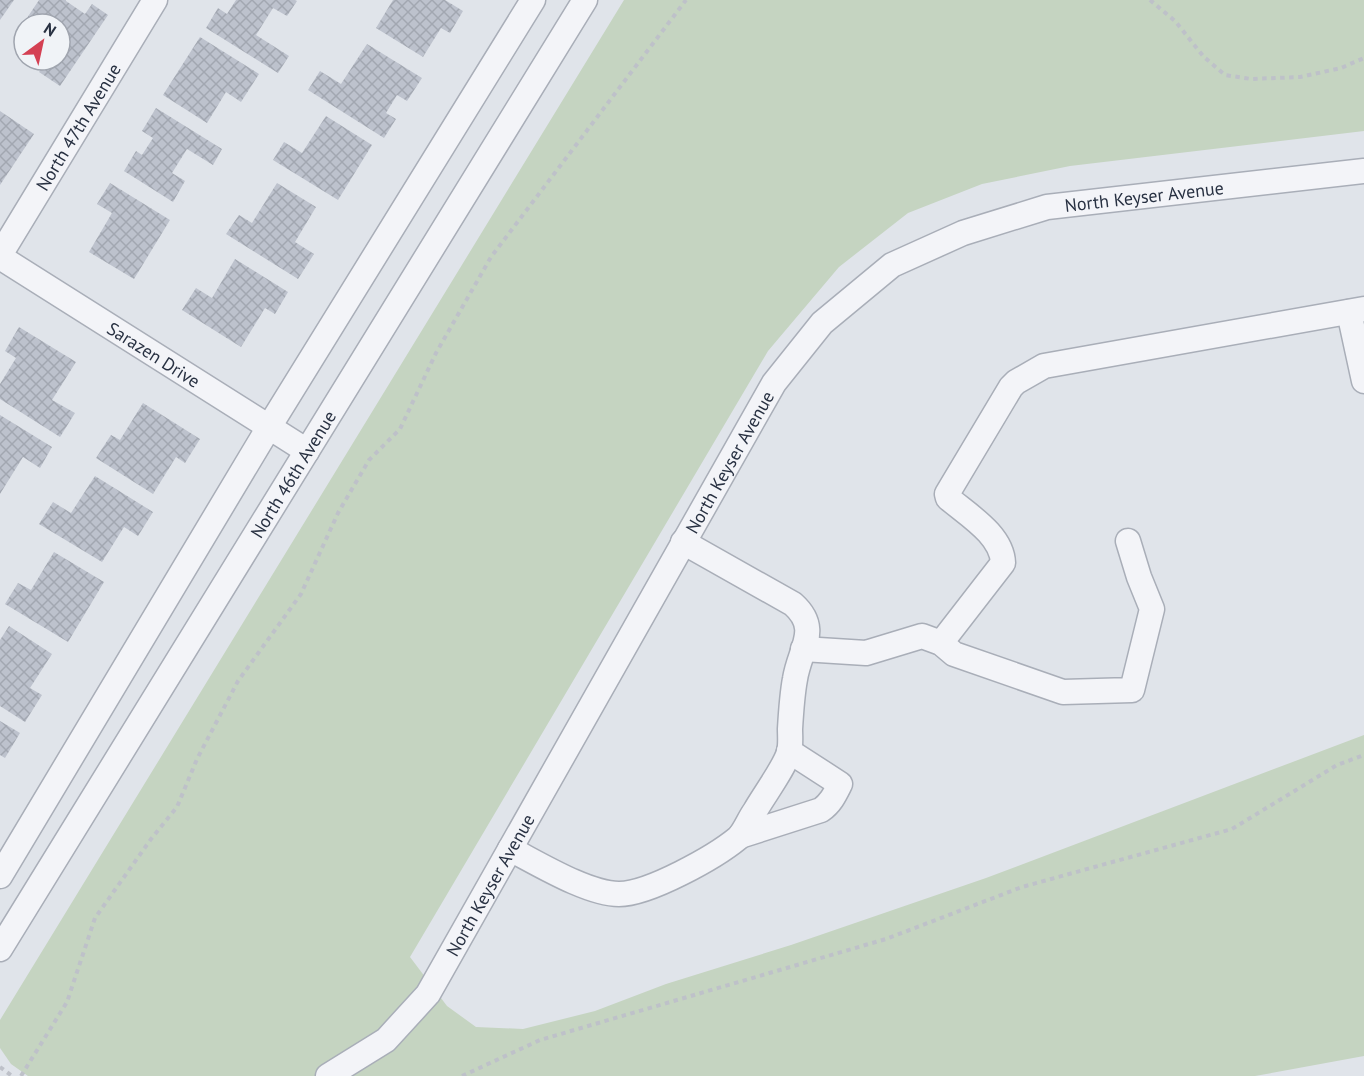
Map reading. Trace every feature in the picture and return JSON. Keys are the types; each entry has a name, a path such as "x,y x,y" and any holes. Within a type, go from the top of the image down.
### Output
{"street":[{"name":"North 47th Avenue","path":"0,256 155,0"},
{"path":"0,876 269,427 533,0"},
{"name":"North 46th Avenue","path":"0,949 585,0"},
{"name":"North Keyser Avenue","path":"328,1076 386,1040 428,994 774,383 822,323 892,265 963,233 1047,207 1364,171"},
{"name":"Sarazen Drive","path":"0,256 307,452"},
{"path":"941,643 1003,563 1003,554 990,533 948,498 947,494 1016,382 1044,366 1356,310 1364,381"},
{"path":"683,542 793,604 807,620 808,633 798,664 792,696 789,752 740,836"},
{"path":"803,649 866,653 922,636 941,643 954,654 1063,692 1132,690 1152,609 1128,542"},
{"path":"510,849 580,884 608,893 621,894 643,890 719,852 740,836 821,810 829,804 840,784 789,752"}],"path":[{"path":"21,1076 67,1002 95,918 151,839 177,807 197,759 238,681 302,594 338,513 369,460 400,429 436,353 490,257 686,0"},
{"path":"1150,0 1175,21 1204,57 1225,75 1251,79 1300,77 1341,68 1364,58"},
{"path":"462,1076 540,1040 886,939 1022,887 1232,829 1337,765 1364,755"},
{"path":"0,1067 12,1076"}],"green space":[{"path":"624,0 1364,0 1364,131 1070,166 982,184 908,213 839,267 768,351 410,957 447,1006 476,1027 523,1029 595,1011 666,984 791,945 986,878 1364,735 1364,1056 1255,1076 28,1076 11,1064 0,1048 0,1020"}],"building":[{"path":"0,0 14,0 0,20"},
{"path":"39,0 66,0 85,14 92,4 108,15 72,68 72,12 31,12"},
{"path":"236,0 297,1 287,16 273,8 256,35 289,56 278,73 206,28 218,8 227,14"},
{"path":"393,0 445,0 463,11 450,33 441,28 423,57 376,28"},
{"path":"200,37 259,74 241,102 226,92 207,123 163,95"},
{"path":"367,44 422,78 407,101 397,95 386,113 396,119 384,138 308,90 320,71 341,84"},
{"path":"39,72 69,72 60,86"},
{"path":"156,108 222,149 213,165 187,149 172,173 185,181 173,202 124,171 136,151 142,155 153,138 142,131"},
{"path":"0,111 34,134 0,185"},
{"path":"326,116 372,145 338,200 273,160 284,142 302,153"},
{"path":"110,183 170,220 134,279 89,252 112,213 97,204"},
{"path":"277,183 316,207 295,242 314,254 298,279 226,234 239,215 252,223"},
{"path":"235,259 288,292 275,314 265,308 241,347 182,310 196,288 212,298"},
{"path":"19,327 76,362 52,400 75,413 60,437 0,399 0,384 16,358 5,351"},
{"path":"143,403 200,439 185,463 176,457 153,494 96,458 111,435 120,440"},
{"path":"0,415 52,447 40,468 23,457 0,494"},
{"path":"95,476 153,512 138,536 124,527 102,562 39,524 53,502 71,513"},
{"path":"54,552 104,582 68,642 5,604 18,583 31,590"},
{"path":"9,626 52,654 30,688 42,695 25,722 0,706 0,640"},
{"path":"0,721 20,733 5,758 0,755"}]}
